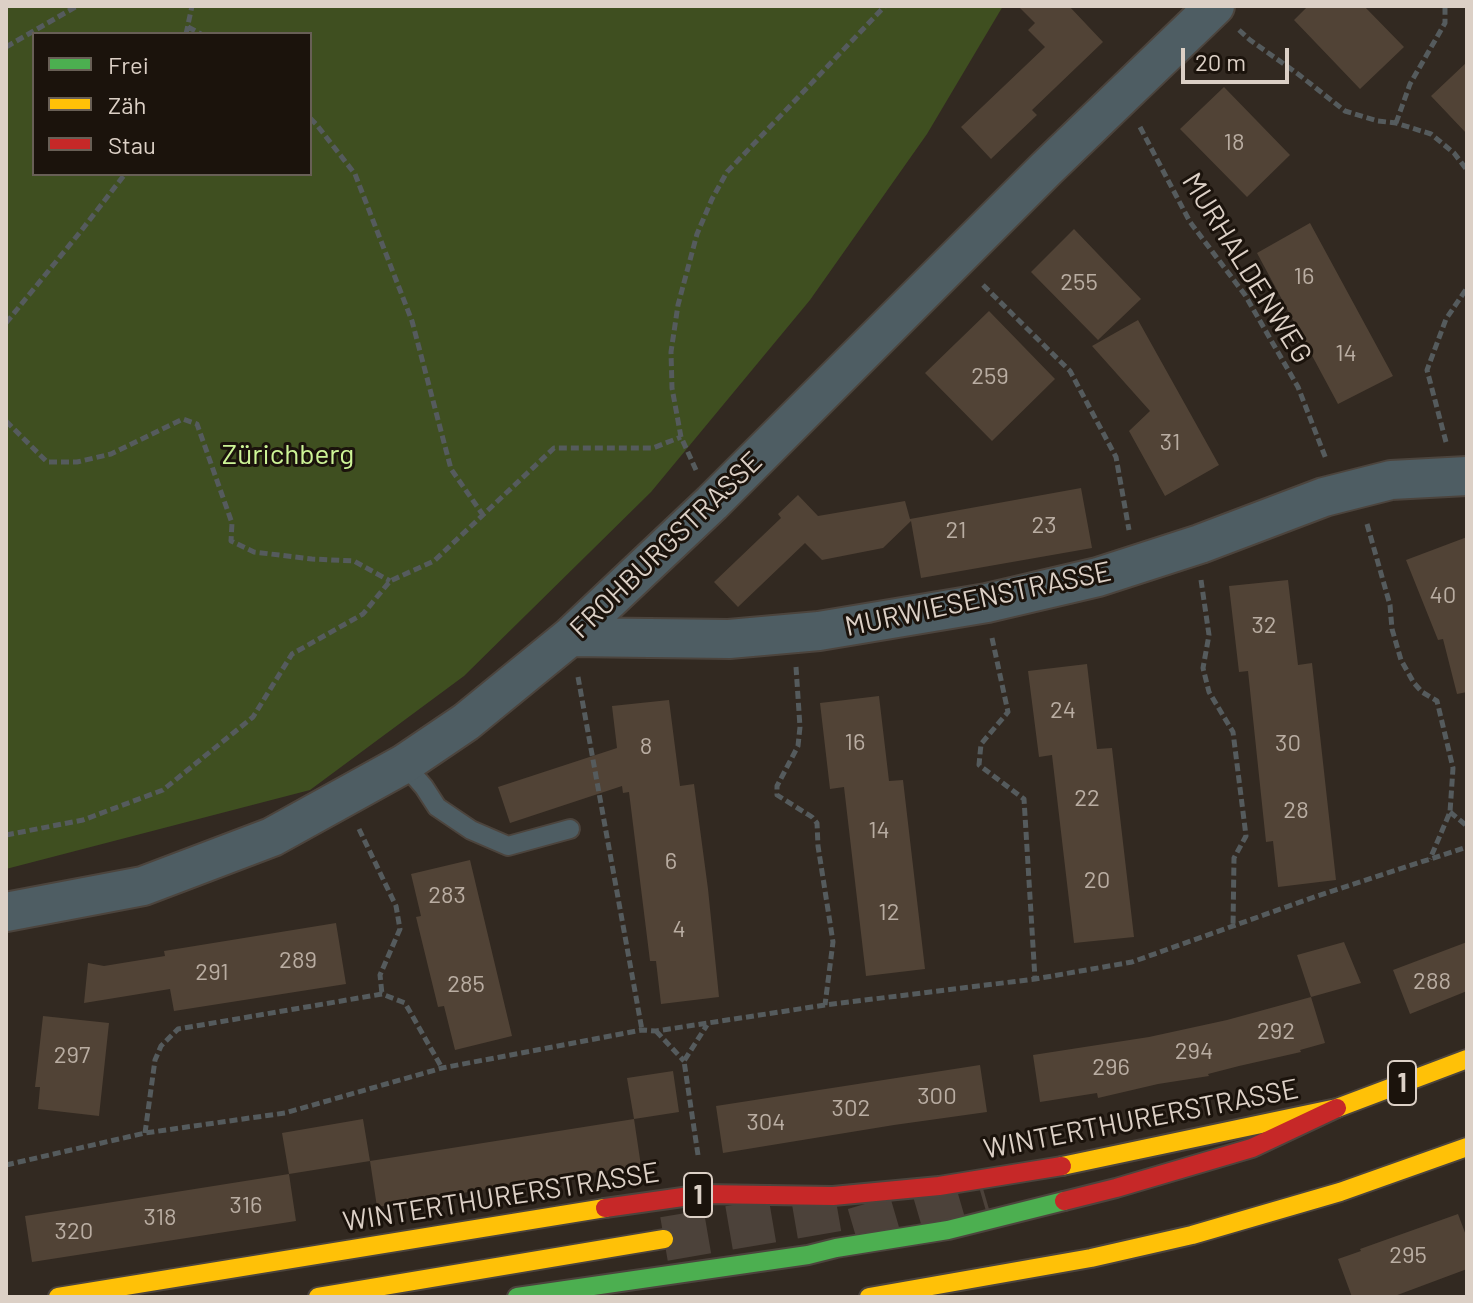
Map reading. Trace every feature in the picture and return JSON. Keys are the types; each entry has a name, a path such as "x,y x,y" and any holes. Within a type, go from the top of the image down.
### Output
{"main road":[{"name":"WINTERTHURERSTRASSE","path":"58,1297 640,1202 704,1194 833,1196 939,1186 1088,1161 1337,1108 1467,1059"},
{"path":"517,1297 808,1255 948,1230 1116,1188 1252,1148 1337,1108"},
{"path":"869,1297 1091,1258 1192,1235 1340,1192 1467,1147"},
{"path":"318,1297 664,1239"}],"street":[{"name":"FROHBURGSTRASSE","path":"6,912 143,886 272,837 404,764 466,722 570,637 712,503 1047,168 1227,17"},
{"name":"MURWIESENSTRASSE","path":"570,637 729,639 819,631 987,603 1098,577 1200,544 1324,497 1458,465"}],"lane":[{"path":"404,764 437,807 471,830 508,846 570,829"}],"path":[{"path":"6,47 77,6"},
{"path":"187,30 192,6"},
{"path":"712,503 681,437 672,388 671,352 678,305 697,234 727,172 885,6"},
{"path":"1396,123 1410,84 1445,23 1445,6"},
{"path":"1227,17 1250,40 1345,111 1431,134 1454,153 1467,170"},
{"path":"312,120 355,174 412,321 451,469 483,515"},
{"name":"MURHALDENWEG","path":"1138,125 1190,222 1245,295 1298,387 1329,465"},
{"path":"6,323 123,176"},
{"path":"976,278 1070,371 1116,457 1130,535"},
{"path":"1458,465 1427,370 1446,319 1467,288"},
{"path":"6,421 47,462 77,462 111,454 183,419 197,424 232,523 231,541 254,552 354,561 390,581"},
{"path":"6,835 83,820 163,790 253,717 292,654 363,614 390,581 434,561 554,448 653,448 681,437"},
{"path":"1364,511 1390,605 1392,629 1401,660 1414,683 1437,701 1453,768 1450,812 1430,859"},
{"path":"1200,572 1209,635 1203,668 1209,692 1233,732 1246,836 1234,858 1233,927"},
{"path":"991,629 1008,712 981,744 979,765 1024,799 1035,979"},
{"path":"796,658 800,727 798,746 777,786 777,795 817,823 833,942 825,1005"},
{"path":"578,676 642,1030"},
{"path":"1450,812 1467,826"},
{"path":"357,824 396,906 400,929 380,975 382,994"},
{"path":"6,1165 145,1133 285,1113 442,1068 642,1030 656,1031 825,1005 1035,979 1132,962 1467,847"},
{"path":"145,1133 155,1060 161,1046 178,1029 382,994 405,1003 442,1068"},
{"path":"684,1061 708,1024"},
{"path":"656,1031 684,1061 698,1155"}],"green space":[{"name":"Zürichberg","path":"6,6 1003,6 927,134 810,300 651,492 464,676 310,790 6,869"}],"building":[{"path":"1018,6 1069,6 1103,42 1032,110 1037,115 991,159 961,127 1045,47 1028,30 1035,23"},
{"path":"1308,6 1364,6 1404,47 1360,89 1294,20"},
{"path":"1467,62 1467,134 1431,96"},
{"path":"1224,87 1290,155 1247,197 1180,129"},
{"path":"1310,223 1393,376 1338,404 1257,253"},
{"path":"1074,229 1141,299 1098,340 1031,272"},
{"path":"989,311 1055,379 992,441 925,373"},
{"path":"1138,320 1219,465 1165,496 1129,431 1150,411 1092,346"},
{"path":"1081,488 1092,548 921,578 911,521 883,548 822,560 805,543 738,607 714,582 781,518 778,514 798,495 818,516 905,501 910,519"},
{"path":"1467,537 1467,692 1457,694 1443,639 1438,640 1406,560"},
{"path":"1288,580 1298,665 1312,663 1336,880 1278,887 1273,841 1266,842 1248,671 1239,672 1229,586"},
{"path":"1087,664 1097,749 1112,748 1134,937 1074,943 1052,755 1039,757 1028,671"},
{"path":"879,696 889,781 903,780 925,969 866,976 844,787 830,789 820,703"},
{"path":"669,700 680,786 694,784 719,997 661,1004 656,961 650,961 629,792 623,793 622,786 510,823 498,787 617,748 612,706"},
{"path":"470,860 512,1036 455,1050 444,1006 438,1007 416,917 421,916 411,874"},
{"path":"336,923 346,984 174,1011 170,989 84,1003 88,963 104,966 165,956 164,951"},
{"path":"1344,942 1361,983 1311,997 1297,955"},
{"path":"1467,942 1467,991 1410,1014 1393,970"},
{"path":"1311,997 1325,1043 1209,1076 1098,1098 1097,1093 1040,1102 1033,1055 1149,1037"},
{"path":"43,1016 109,1023 99,1116 38,1109 40,1087 35,1087"},
{"path":"980,1065 987,1112 723,1153 716,1106"},
{"path":"673,1071 679,1112 634,1119 627,1078"},
{"path":"363,1119 370,1161 289,1174 282,1133"},
{"path":"634,1119 641,1166 377,1207 370,1161"},
{"path":"289,1174 296,1221 32,1262 25,1216"},
{"path":"1458,1214 1467,1238 1467,1269 1392,1297 1352,1297 1338,1259"}],"tunnel":[{"path":"854,1230 984,1192"},
{"path":"664,1239 851,1207"}],"traffic: fast":[{"path":"517,1297 808,1255 948,1230 1064,1201"}],"traffic: slow":[{"path":"1062,1166 1337,1108 1467,1059"},
{"path":"869,1297 1091,1258 1192,1235 1340,1192 1467,1147"},
{"path":"58,1297 605,1208"},
{"path":"318,1297 664,1239"}],"traffic: jam":[{"path":"1064,1201 1252,1148 1337,1108"},
{"path":"605,1208 704,1194 833,1196 939,1186 1062,1166"}]}
